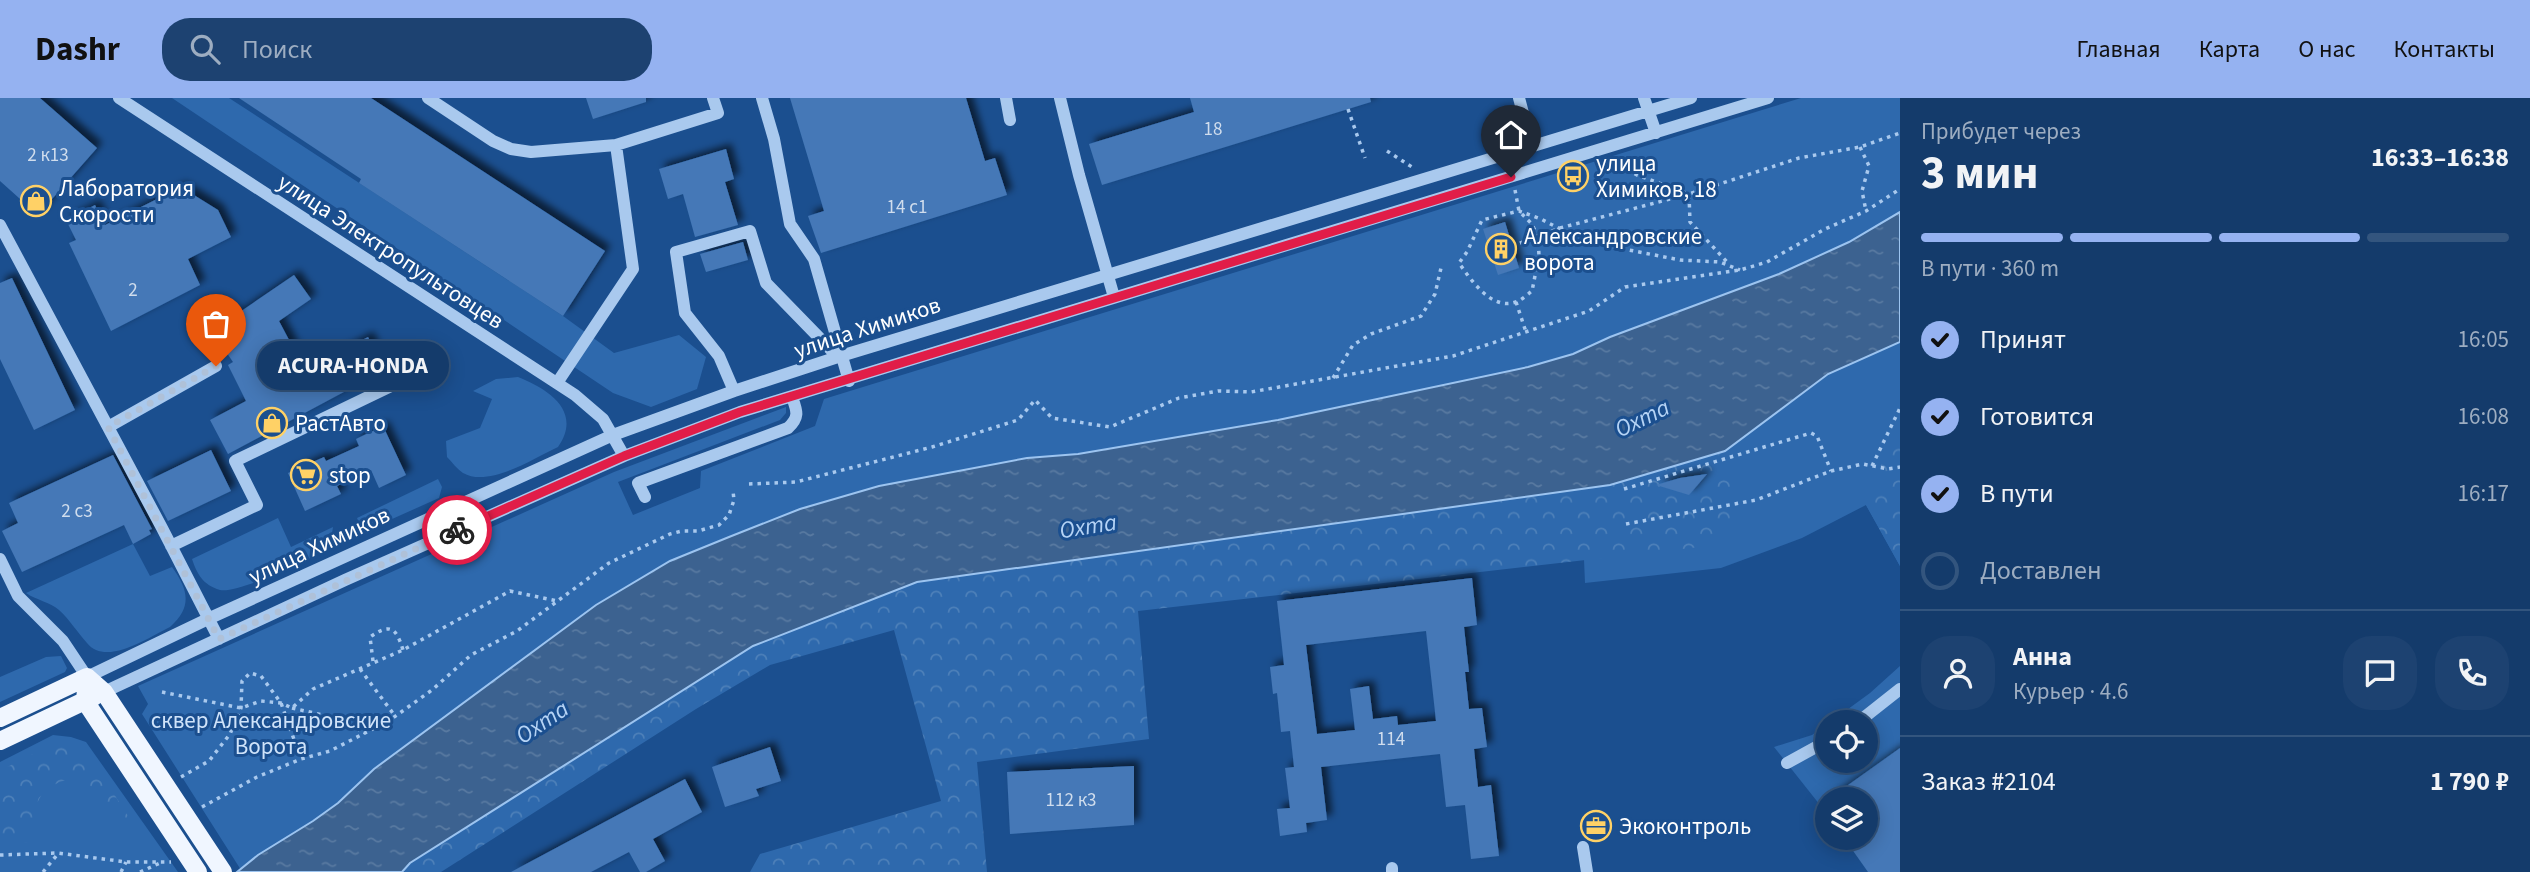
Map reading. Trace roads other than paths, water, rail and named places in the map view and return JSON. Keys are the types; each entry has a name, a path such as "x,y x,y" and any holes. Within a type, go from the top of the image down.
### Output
{"main road":[{"path":"87,677 104,692 220,868"},
{"path":"87,677 85,701 198,872"},
{"path":"0,718 87,677"},
{"path":"0,741 104,692"}],"street":[{"name":"улица Электропультовцев","path":"119,98 588,404 603,419 624,456"},
{"path":"428,98 493,141 511,149 531,152 616,145 718,114 713,98"},
{"path":"762,98 774,139 790,224 814,258 849,381"},
{"path":"1006,98 1010,120"},
{"path":"1060,98 1114,297"},
{"path":"1519,98 1532,147"},
{"path":"1644,98 1656,133"},
{"name":"улица Химиков","path":"87,677 210,618 613,435 734,391 1108,274 1691,98"},
{"name":"улица Химиков","path":"104,692 624,456 740,412 849,381 1114,297 1768,98"},
{"path":"557,383 633,269 616,145"},
{"path":"0,225 219,639"},
{"path":"734,391 719,356 684,313 676,252 750,231 766,283 841,356"},
{"path":"108,427 216,366"},
{"path":"171,546 257,505 235,461 393,385"},
{"path":"645,497 638,483 788,428 796,421 798,413 792,397"},
{"path":"0,559 18,596 63,641 87,677"},
{"path":"1873,710 1900,689"},
{"path":"1787,763 1815,748"},
{"path":"1583,848 1587,872"}],"water":[{"name":"Охта","path":"1900,212 1900,342 1828,374 1725,451 1610,485 917,582 753,646 410,863 402,872 237,872 258,855 338,803 374,769 596,605 670,561 729,537 800,509 879,486 1027,458 1078,454 1278,420 1528,367 1573,354 1610,337 1779,274 1849,242"}],"place":[{"name":"улица Химиков, 18","path":"1573,176"},
{"name":"Лаборатория Скорости","path":"36,201"},
{"name":"Александровские ворота","path":"1501,249"},
{"name":"ACURA-HONDA","path":"216,366"},
{"name":"РастАвто","path":"272,423"},
{"name":"stop","path":"306,475"},
{"name":"Экоконтроль","path":"1596,826"}],"park label":[{"name":"сквер Александровские Ворота","path":"271,733"}]}
